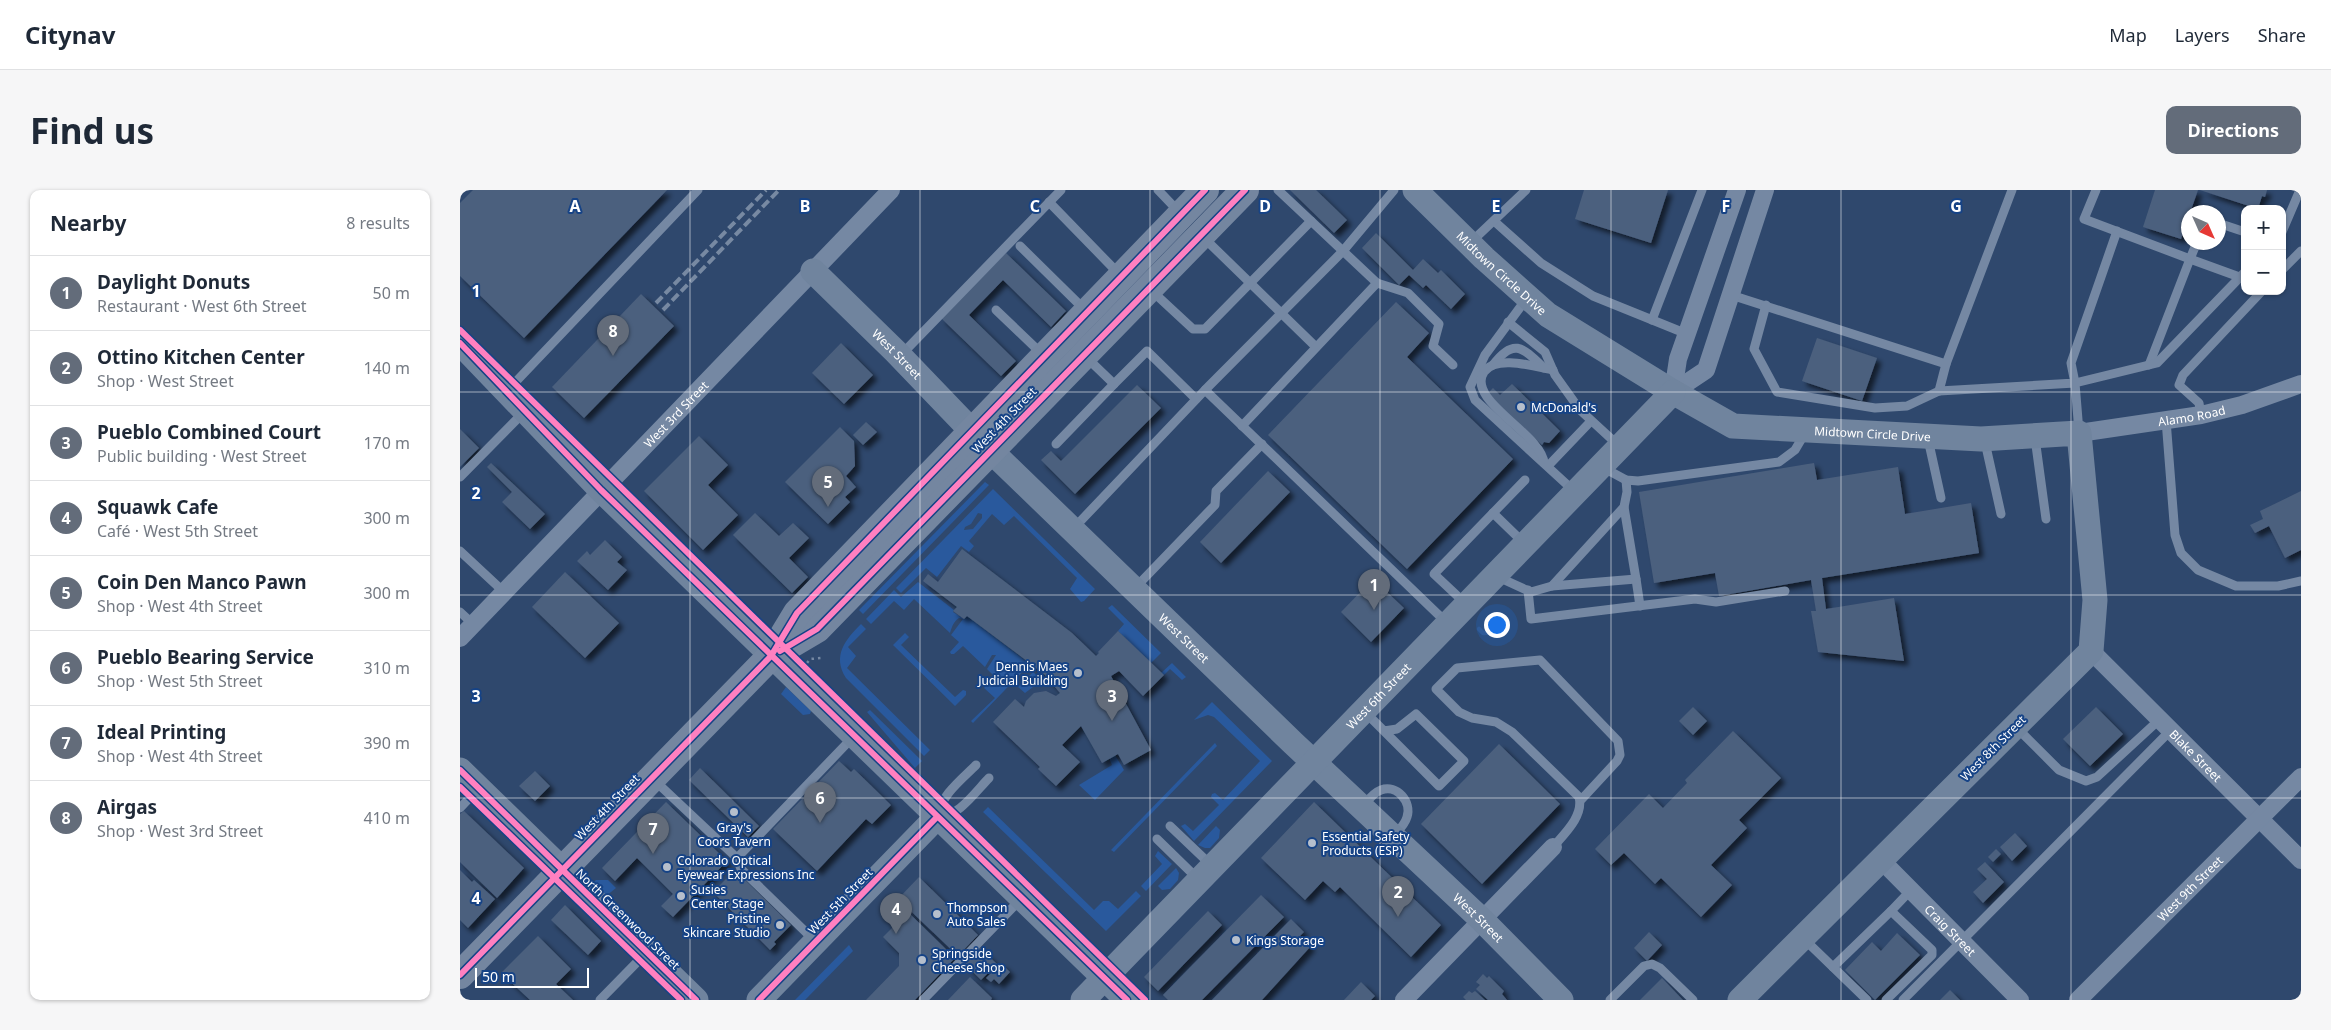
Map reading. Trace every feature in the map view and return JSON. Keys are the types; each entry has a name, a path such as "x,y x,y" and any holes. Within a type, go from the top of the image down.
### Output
{"main road":[{"name":"West 4th Street","path":"982,442 1045,358 1205,190"},
{"name":"West 4th Street","path":"460,975 779,651 798,613 982,442 1084,355 1245,190"}],"street":[{"name":"West 3rd Street","path":"460,638 891,190"},
{"name":"Midtown Circle Drive","path":"1415,190 1470,244 1548,315 1673,392 1733,426 1984,439 2079,432"},
{"path":"1673,392 1678,359 1738,190"},
{"path":"1673,392 1706,370 1765,190"},
{"name":"West Street","path":"813,271 900,356 982,442 1315,763 1482,920 1561,1000"},
{"path":"460,343 601,490 779,651 854,736 1127,1000"},
{"name":"Alamo Road","path":"2079,432 2201,415 2242,405 2301,384"},
{"name":"West 6th Street","path":"1083,1000 1468,606 1673,392"},
{"path":"2079,432 2095,600 2091,651"},
{"name":"Blake Street","path":"2091,651 2301,860"},
{"name":"West 8th Street","path":"1740,1000 2091,651"},
{"name":"North Greenwood Street","path":"460,770 696,1000"},
{"name":"West 9th Street","path":"2078,1000 2301,777"},
{"name":"West 5th Street","path":"759,1000 938,817"},
{"path":"1404,1000 1554,849"},
{"name":"Craig Street","path":"1880,859 2020,1000"}],"lane":[{"path":"506,391 698,190"},
{"path":"900,356 1061,190"},
{"path":"1158,190 1182,215"},
{"path":"1278,190 1377,284 1408,293 1439,324 1433,346 1453,365"},
{"path":"1073,529 1196,399 1342,250 1394,190"},
{"path":"1470,244 1526,190"},
{"path":"1652,320 1702,190"},
{"path":"1939,391 1946,364 2012,190"},
{"path":"2096,190 2084,219 2190,259 2241,275"},
{"path":"2286,223 2300,190"},
{"path":"1049,202 1122,277"},
{"path":"1494,221 1541,263 1593,296 1687,334"},
{"path":"1150,288 1193,329 1205,329 1311,222"},
{"path":"2226,226 2241,231"},
{"path":"2079,432 2075,383 2071,362 2116,231"},
{"path":"1202,235 1316,347"},
{"path":"1020,246 1088,313"},
{"path":"2149,365 2194,250"},
{"path":"2286,266 2301,252"},
{"path":"1766,306 1754,349 1777,392 1875,408 1907,406 1939,391 2075,383 2157,363 2241,279"},
{"path":"1242,426 1377,284"},
{"path":"1731,295 1946,364"},
{"path":"2201,415 2199,403 2179,384 2183,374 2258,295"},
{"path":"1528,297 1484,355 1470,387 1475,400 1576,493"},
{"path":"996,310 1045,358"},
{"path":"1508,322 1545,352 1549,369"},
{"path":"1546,465 1540,449 1488,400 1482,389 1480,379 1485,370 1493,365 1508,349 1518,347 1525,350 1549,369 1580,410 1620,448"},
{"path":"1056,444 1147,351 1196,399"},
{"path":"1084,355 1114,384"},
{"path":"1493,365 1519,364 1549,369"},
{"path":"1205,390 1449,624"},
{"path":"460,477 525,411"},
{"path":"2166,420 2175,535 2181,553 2198,570 2236,586 2278,586 2301,581"},
{"path":"1546,465 1591,421"},
{"path":"1601,467 1626,480 1638,481 1778,462 1795,450 1807,430"},
{"path":"1928,436 1941,498"},
{"path":"2035,436 2046,519"},
{"path":"1984,439 2000,514"},
{"path":"1134,589 1196,527 1215,505 1216,491 1262,444"},
{"path":"1468,606 1434,574 1525,480"},
{"path":"1626,480 1627,492 1624,507 1640,606"},
{"path":"1552,586 1624,507"},
{"path":"1493,513 1526,545"},
{"path":"460,551 504,592"},
{"path":"1496,576 1531,592 1552,586 1636,579"},
{"path":"1528,590 1531,619 1695,599 1716,602 1785,591"},
{"path":"460,612 473,624"},
{"path":"1554,849 1577,814 1580,801 1617,761 1620,755 1618,741 1540,660 1457,668 1436,689 1459,712 1472,718 1496,722 1512,732 1579,797 1580,801"},
{"path":"1364,712 1384,732 1439,786 1464,761 1416,714 1398,729 1384,732"},
{"path":"2015,726 2059,770 2086,781 2097,777 2165,725"},
{"path":"1903,1000 2165,725"},
{"path":"737,858 854,736"},
{"path":"976,765 947,794 940,806 938,817 945,817 955,812 989,778"},
{"path":"652,778 737,858 741,869 816,942"},
{"path":"460,808 478,788"},
{"path":"1362,807 1376,793 1382,790 1393,789 1402,797 1408,805 1408,817 1393,837"},
{"path":"1170,826 1207,874"},
{"path":"1157,839 1207,874"},
{"path":"1833,967 1911,890"},
{"path":"923,1000 1022,898"},
{"path":"1886,1000 1932,955 1932,950 1891,911"},
{"path":"1802,938 1867,1000"},
{"path":"600,1000 646,952"},
{"path":"1610,1000 1644,966 1652,964 1660,968 1693,1000"}],"path":[{"path":"779,651 810,670"},
{"path":"810,659 821,658"}],"shaded area":[{"path":"985,482 989,485 863,614 859,610"},
{"path":"993,489 1095,589 1081,602 1070,589 1077,578 1014,516 1004,525 992,514 969,541 974,546 969,552 961,546 937,577 926,568 901,593 896,588","holes":["978,513 982,514 982,518 973,529 964,530 965,527 971,524"]},
{"path":"918,582 954,610 953,612 964,619 967,616 1030,664 973,723 971,721 995,698 984,688 994,676 987,669 996,655 992,655 985,667 963,646 954,654 951,654 950,652 959,642 951,635 963,619 959,618 955,621 950,633 914,599 904,610 894,601 871,624 866,619 894,590 901,597"},
{"path":"1112,605 1161,653 1151,663 1118,631 1124,624 1108,608"},
{"path":"861,624 866,629 848,647 856,656 847,668 930,750 924,756 846,678 842,670 840,655 842,649"},
{"path":"905,633 909,637 901,645 955,697 963,690 966,691 966,695 955,706 893,645"},
{"path":"1172,663 1186,677 1182,680 1170,669 1164,675 1161,673"},
{"path":"1033,672 1047,684 1045,686 1033,687 1025,693 1018,687"},
{"path":"786,687 811,711 810,714 803,715 781,694"},
{"path":"1212,702 1272,761 1194,841 1181,826 1185,824 1193,831 1219,805 1211,797 1212,794 1215,793 1223,800 1260,761 1214,717 1208,715 1194,720"},
{"path":"870,710 922,761 915,768 867,712"},
{"path":"1215,743 1217,746 1114,852 1111,850"},
{"path":"1115,755 1124,770 1095,800 1079,785 1112,765 1109,758"},
{"path":"988,807 1094,910 1103,901 1109,901 1118,909 1136,891 1141,896 1106,931 983,812"},
{"path":"1216,826 1220,830 1219,838 1210,848 1198,845"},
{"path":"1158,851 1172,864 1146,891 1141,886 1162,864 1155,856"},
{"path":"1176,868 1179,873 1178,880 1170,889 1162,890 1158,886"},
{"path":"596,880 608,880 616,888 606,896 589,886"},
{"path":"849,945 853,951 805,1000 795,1000"}],"building":[{"path":"473,190 667,190 524,338 460,276 460,203"},
{"path":"1290,190 1316,190 1347,220 1334,233"},
{"path":"1584,190 1668,190 1651,243 1575,219"},
{"path":"2155,190 2198,190 2193,205 2181,205 2181,239 2143,227"},
{"path":"2200,190 2267,190 2265,197 2262,196 2259,205 2246,205"},
{"path":"1376,233 1413,270 1423,259 1438,273 1441,270 1465,294 1451,309 1426,285 1423,288 1409,275 1399,285 1362,248"},
{"path":"1006,253 1066,311 1051,327 1003,280 969,315 1016,361 1001,376 941,318"},
{"path":"641,294 674,326 584,418 552,387"},
{"path":"1396,302 1429,333 1407,357 1513,459 1407,569 1268,435"},
{"path":"1817,338 1877,358 1862,401 1802,381"},
{"path":"841,343 873,375 844,404 812,373"},
{"path":"1512,384 1560,431 1549,443 1544,442 1542,445 1526,430 1525,432 1488,393 1493,388 1500,395"},
{"path":"1137,385 1161,408 1075,494 1041,460 1051,451 1061,461"},
{"path":"866,422 877,432 863,445 853,435"},
{"path":"840,427 854,441 855,466 846,476 856,487 845,497 850,502 828,524 785,482"},
{"path":"460,429 479,448 460,467"},
{"path":"699,436 728,465 708,485 738,515 703,550 644,491"},
{"path":"491,463 545,514 530,529 502,502 512,492 487,467"},
{"path":"1814,463 1817,480 1898,467 1905,514 1971,503 1979,553 1822,578 1826,609 1894,598 1904,661 1818,652 1811,611 1816,611 1811,580 1719,596 1715,573 1654,583 1639,492"},
{"path":"1268,471 1290,492 1221,563 1200,542"},
{"path":"2301,491 2301,550 2285,558 2269,526 2255,533 2250,525 2263,519 2260,511"},
{"path":"755,513 779,536 793,523 809,538 789,558 808,577 792,593 733,535"},
{"path":"605,540 622,557 617,562 627,570 608,590 577,561 587,551 590,555"},
{"path":"962,549 1072,633 1096,656 1118,631 1164,675 1143,696 1119,671 1111,676 1151,750 1124,765 1118,754 1102,763 1081,726 1062,745 1080,762 1056,786 1038,769 1040,767 993,722 1015,699 1024,707 1026,701 1034,693 1046,691 1056,696 1060,693 1045,675 967,616 964,619 953,611 957,607 923,581 928,574 938,582"},
{"path":"565,572 619,623 585,658 532,607"},
{"path":"1373,579 1404,608 1371,642 1341,612"},
{"path":"1693,707 1707,721 1693,735 1679,721"},
{"path":"2096,707 2123,734 2090,766 2063,739"},
{"path":"1733,731 1781,778 1739,820 1747,828 1711,865 1732,885 1701,917 1661,878 1655,884 1624,853 1611,865 1595,849 1649,794 1663,808 1687,783 1685,780"},
{"path":"1499,744 1560,804 1482,884 1421,824"},
{"path":"839,761 851,772 854,769 891,805 872,824 866,819 817,871 773,829"},
{"name":"Gray's Coors Tavern","path":"700,768 759,826 748,837 689,780"},
{"path":"535,771 550,786 535,801 519,786"},
{"path":"666,802 727,861 673,917 661,906 673,894 637,858 615,881 602,868"},
{"path":"1314,802 1441,925 1411,957 1340,887 1335,892 1323,881 1305,900 1261,858"},
{"path":"464,811 524,868 497,898 460,862 460,814"},
{"path":"2015,833 2027,846 2012,861 2000,847"},
{"path":"1996,849 2001,854 1993,862 1988,857"},
{"path":"1985,862 2004,882 1983,903 1973,892 1987,879 1977,869"},
{"path":"460,870 472,882 474,880 495,899 468,928 460,920"},
{"path":"735,870 791,925 774,942 776,944 770,950 713,892"},
{"path":"919,877 978,935 958,956 898,899"},
{"path":"1261,895 1284,917 1202,1000 1168,1000 1163,995"},
{"path":"565,905 601,941 588,955 551,920"},
{"path":"1208,911 1222,925 1158,991 1144,977"},
{"path":"908,912 955,958 915,1000 866,1000 899,966 899,953 883,937"},
{"path":"1291,919 1304,932 1300,936 1311,946 1262,1000 1212,1000"},
{"path":"1649,932 1662,945 1647,961 1634,948"},
{"path":"1897,933 1920,955 1875,1000 1845,970 1872,942 1881,951"},
{"path":"538,936 571,969 556,984 573,1000 530,1000 501,973"},
{"path":"980,948 997,964 981,980 965,964"},
{"path":"1001,963 1010,972 999,984 994,979 991,982 986,978"},
{"path":"1483,974 1487,978 1489,976 1504,991 1502,994 1507,1000 1488,1000 1476,989 1480,985 1476,982"},
{"path":"970,977 992,998 991,1000 948,1000"},
{"path":"1662,978 1683,1000 1640,1000"},
{"path":"1361,982 1375,996 1371,1000 1344,1000"},
{"path":"1950,990 1960,1000 1940,1000"},
{"path":"1469,991 1472,993 1475,991 1485,1000 1466,1000 1463,997"}],"waterway":[{"path":"1479,629 1483,633 1504,632"}],"railway":[{"path":"656,303 766,190"},
{"path":"663,310 779,190"}],"cycle path":[{"path":"460,975 771,656 797,613 1205,190"},
{"path":"780,651 817,629 1245,190"},
{"path":"460,330 1145,1000"},
{"path":"460,343 601,490 1127,1000"},
{"path":"460,770 696,1000"},
{"path":"460,787 681,1000"},
{"path":"759,1000 937,817"}],"place":[{"name":"Airgas","path":"613,356"},
{"name":"McDonald's","path":"1521,407"},
{"name":"Coin Den Manco Pawn","path":"828,507"},
{"name":"Daylight Donuts","path":"1374,610"},
{"name":"Dennis Maes Judicial Building","path":"1078,673"},
{"name":"Pueblo Combined Court","path":"1112,721"},
{"name":"Gray's Coors Tavern","path":"734,812"},
{"name":"Pueblo Bearing Service","path":"820,823"},
{"name":"Essential Safety Products (ESP)","path":"1312,843"},
{"name":"Ideal Printing","path":"653,854"},
{"name":"Colorado Optical Eyewear Expressions Inc","path":"667,867"},
{"name":"Susies Center Stage","path":"681,896"},
{"name":"Thompson Auto Sales","path":"937,914"},
{"name":"Ottino Kitchen Center","path":"1398,917"},
{"name":"Pristine Skincare Studio","path":"780,925"},
{"name":"Squawk Cafe","path":"896,934"},
{"name":"Kings Storage","path":"1236,940"},
{"name":"Springside Cheese Shop","path":"922,960"}]}
